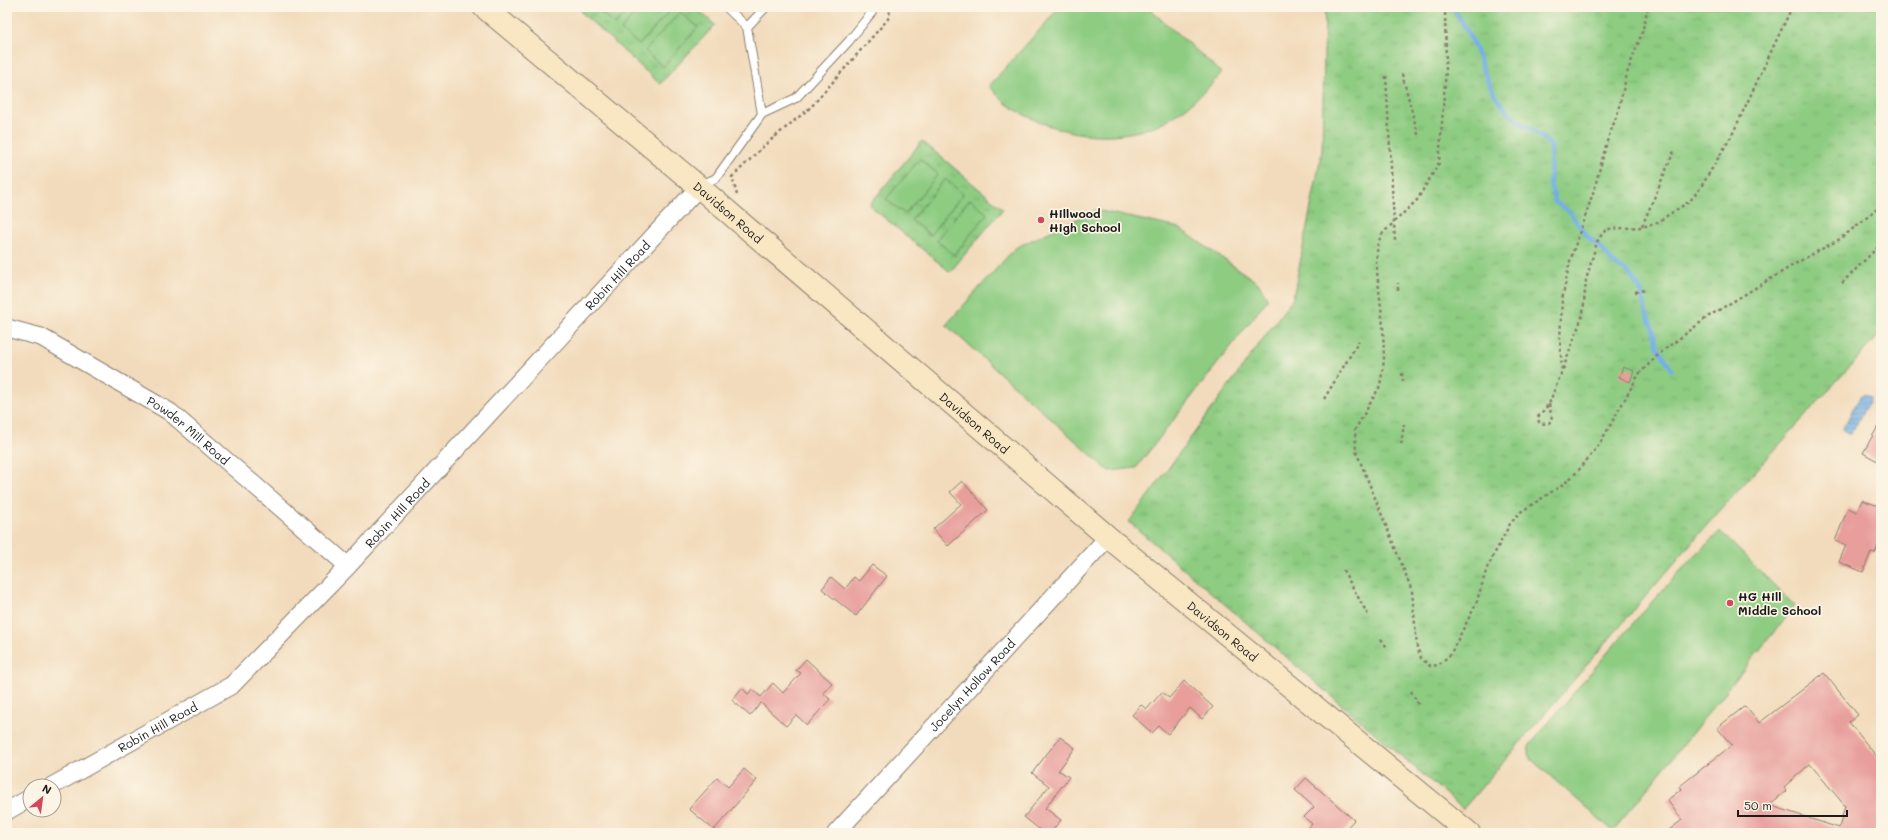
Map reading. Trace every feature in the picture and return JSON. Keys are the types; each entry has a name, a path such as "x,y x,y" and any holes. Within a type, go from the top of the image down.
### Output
{"street":[{"name":"Davidson Road","path":"484,7 698,187 1108,537 1463,831"},
{"name":"Robin Hill Road","path":"62,780 232,685 348,566 698,187"},
{"name":"Powder Mill Road","path":"7,328 41,337 170,412 348,566"},
{"name":"Jocelyn Hollow Road","path":"836,833 1108,537"},
{"path":"7,811 22,803"}],"lane":[{"path":"726,7 747,27 762,114"},
{"path":"747,27 766,7"},
{"path":"698,187 716,178 762,114 796,98 849,41 872,12 873,7"}],"path":[{"path":"737,195 732,177 766,144 811,107 888,19 891,7"},
{"path":"1445,7 1446,68 1439,164 1417,200 1382,234 1376,262 1383,326 1384,360 1380,386 1360,419 1355,430 1354,442 1356,451 1412,590 1417,647 1424,663 1430,666 1435,666 1450,654 1476,604 1487,568 1510,524 1519,513 1564,484 1578,471 1599,445 1639,374 1659,354 1709,316 1800,261 1840,239 1881,206"},
{"path":"1562,371 1560,339 1562,300 1570,261 1617,115 1628,70 1642,34 1648,7"},
{"path":"1549,404 1552,419 1549,423 1542,424 1538,417 1549,404 1583,314 1586,280 1597,242 1607,229 1642,227 1656,223 1690,201 1701,187 1732,135 1792,7"},
{"path":"1402,74 1419,138"},
{"path":"1386,76 1395,241"},
{"path":"1642,227 1675,149"},
{"path":"1842,283 1881,244"},
{"path":"1398,283 1398,290"},
{"path":"1635,292 1645,290"},
{"path":"1324,399 1359,341"},
{"path":"1402,373 1403,381"},
{"path":"1401,444 1404,424"},
{"path":"1343,570 1368,615"},
{"path":"1381,639 1388,649"},
{"path":"1411,691 1419,706"}],"green space":[{"path":"585,7 695,7 715,25 660,84 581,12"},
{"path":"599,7 631,7 615,25 597,9"},
{"path":"641,7 673,7 639,45 621,30"},
{"path":"1060,7 1147,7 1222,73 1180,112 1160,124 1131,133 1094,135 1057,128 1039,122 1022,114 1007,104 989,86"},
{"path":"1325,7 1881,7 1881,332 1707,525 1463,809 1129,522 1293,298 1322,151"},
{"path":"680,12 698,27 663,67 645,51"},
{"path":"922,141 1003,209 950,272 869,205"},
{"path":"920,159 938,174 905,214 886,199"},
{"path":"945,179 963,194 930,235 911,220"},
{"path":"970,199 987,214 954,255 936,240"},
{"path":"1096,210 1179,228 1258,283 1268,299 1136,468 1109,471 946,325 1015,248"},
{"path":"1720,531 1795,606 1613,831 1532,760 1528,754 1529,746 1598,663 1670,582"}],"water":[{"path":"1865,394 1870,397 1870,400 1851,434 1848,434 1843,431 1843,428 1861,395"}],"building":[{"path":"1623,367 1634,371 1630,382 1619,377"},
{"path":"1881,421 1881,463 1863,453"},
{"path":"962,481 988,510 948,546 933,529 961,504 950,492"},
{"path":"1862,500 1881,507 1881,539 1875,553 1871,552 1863,572 1839,562 1846,545 1835,541 1848,508 1857,512"},
{"path":"872,565 887,576 856,616 822,589 831,577 845,589 854,577 859,581"},
{"path":"806,659 832,683 823,693 830,699 807,725 796,715 786,726 761,703 750,716 732,700 742,688 748,694 752,689 761,697 773,683 783,693 801,673 796,670"},
{"path":"1824,673 1858,715 1849,722 1881,762 1881,833 1665,833 1682,820 1667,800 1682,789 1680,786 1732,745 1717,728 1745,706 1759,723","holes":["1810,764 1845,806 1839,828 1769,805 1786,791 1784,787"]},
{"path":"1184,681 1213,707 1202,719 1190,708 1168,734 1159,726 1152,733 1132,715 1141,705 1147,709 1162,692 1169,698"},
{"path":"1060,737 1075,748 1058,771 1069,777 1045,808 1061,820 1050,833 1044,833 1024,817 1049,786 1032,773"},
{"path":"744,769 757,780 714,830 689,809 717,778 728,787"},
{"path":"1306,778 1354,820 1342,833 1304,833 1312,824 1304,817 1314,807 1295,790"}],"waterway":[{"path":"1455,10 1473,43 1486,78 1499,102 1510,115 1546,140 1551,146 1550,184 1555,202 1570,212 1585,234 1602,249 1612,262 1631,275 1642,293 1645,310 1653,329 1658,348 1672,369"}],"place":[{"name":"Hillwood High School","path":"1041,220"},
{"name":"HG Hill Middle School","path":"1730,603"}]}
